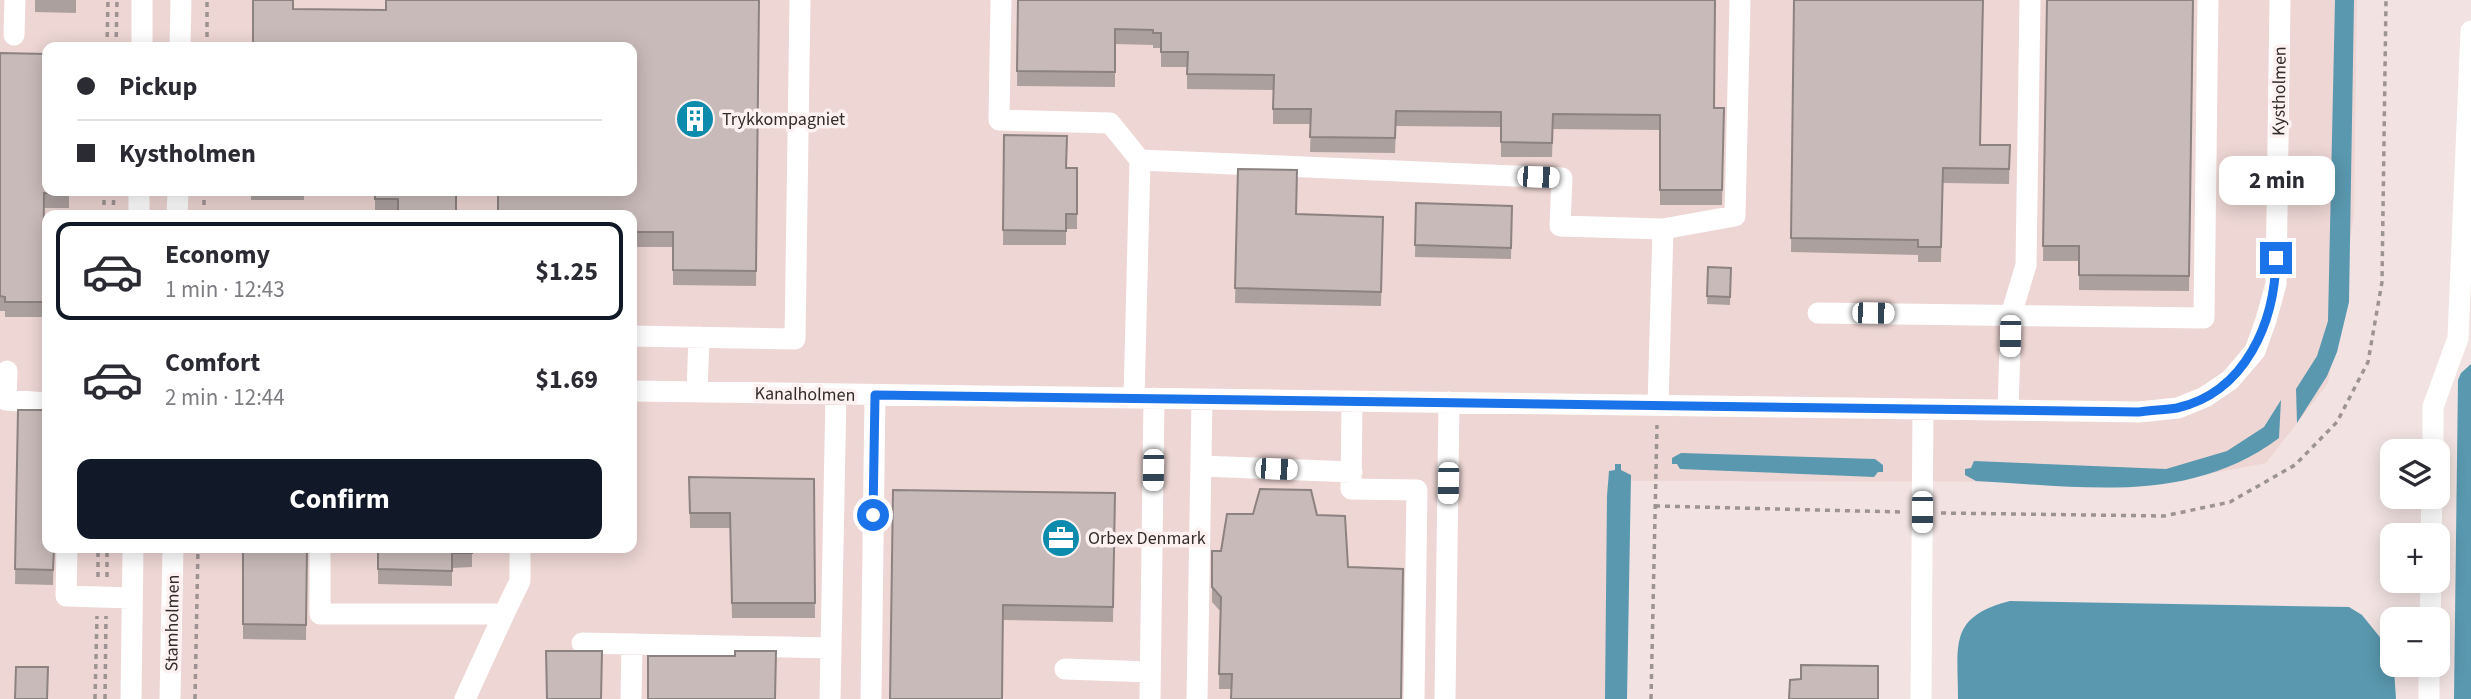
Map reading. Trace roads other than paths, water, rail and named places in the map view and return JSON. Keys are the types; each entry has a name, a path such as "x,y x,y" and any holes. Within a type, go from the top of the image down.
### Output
{"street":[{"path":"14,35 15,0"},
{"path":"142,0 142,42"},
{"path":"180,42 181,0"},
{"path":"637,336 795,339 800,0"},
{"path":"1001,0 999,120 1110,123 1140,160 1150,699"},
{"path":"1140,160 1562,178 1560,226 1663,229 1735,216 1740,0"},
{"path":"2008,410 2011,315 2026,265 2030,0"},
{"path":"1818,313 2204,318 2208,0"},
{"name":"Kystholmen","path":"2230,380 2255,351 2276,284 2280,0"},
{"path":"2433,439 2433,407 2464,338 2471,31"},
{"path":"1658,405 1663,229"},
{"path":"697,392 699,337"},
{"path":"7,371 6,400 42,403"},
{"name":"Kanalholmen","path":"637,391 2139,412 2178,408 2204,397 2230,380"},
{"path":"830,699 836,394"},
{"path":"871,699 875,395"},
{"path":"1197,699 1202,399"},
{"path":"1352,401 1351,489 1417,490 1414,699"},
{"path":"1444,699 1449,402"},
{"path":"1921,699 1923,409"},
{"path":"1200,466 1352,472"},
{"path":"67,553 66,596 132,598"},
{"path":"131,699 133,553"},
{"name":"Stamholmen","path":"170,699 173,553"},
{"path":"320,553 320,614 505,614"},
{"path":"465,699 520,581 520,553"},
{"path":"582,643 831,648"},
{"path":"631,699 632,644"},
{"path":"1065,669 1150,672"},
{"path":"2428,699 2429,677"}],"water":[{"path":"2335,0 2354,0 2349,302 2337,352 2327,376 2297,423 2296,389 2317,356 2328,321"},
{"path":"2471,364 2471,699 2454,699 2458,380"},
{"path":"2281,400 2279,438 2244,460 2208,474 2171,483 2094,488 1976,481 1965,475 1965,469 1971,468 1974,461 2166,469 2227,451 2264,427"},
{"path":"1681,453 1875,459 1883,465 1883,472 1878,472 1874,477 1680,469 1677,464 1672,464 1672,458"},
{"path":"1615,464 1621,464 1621,470 1631,475 1627,699 1605,699 1607,496 1609,471 1615,470"},
{"path":"2010,601 2349,607 2362,615 2380,637 2380,677 2394,677 2396,699 1958,699 1957,663 1961,635 1976,615"}],"place":[{"name":"Trykkompagniet","path":"695,119"},
{"name":"Orbex Denmark","path":"1061,538"}]}
